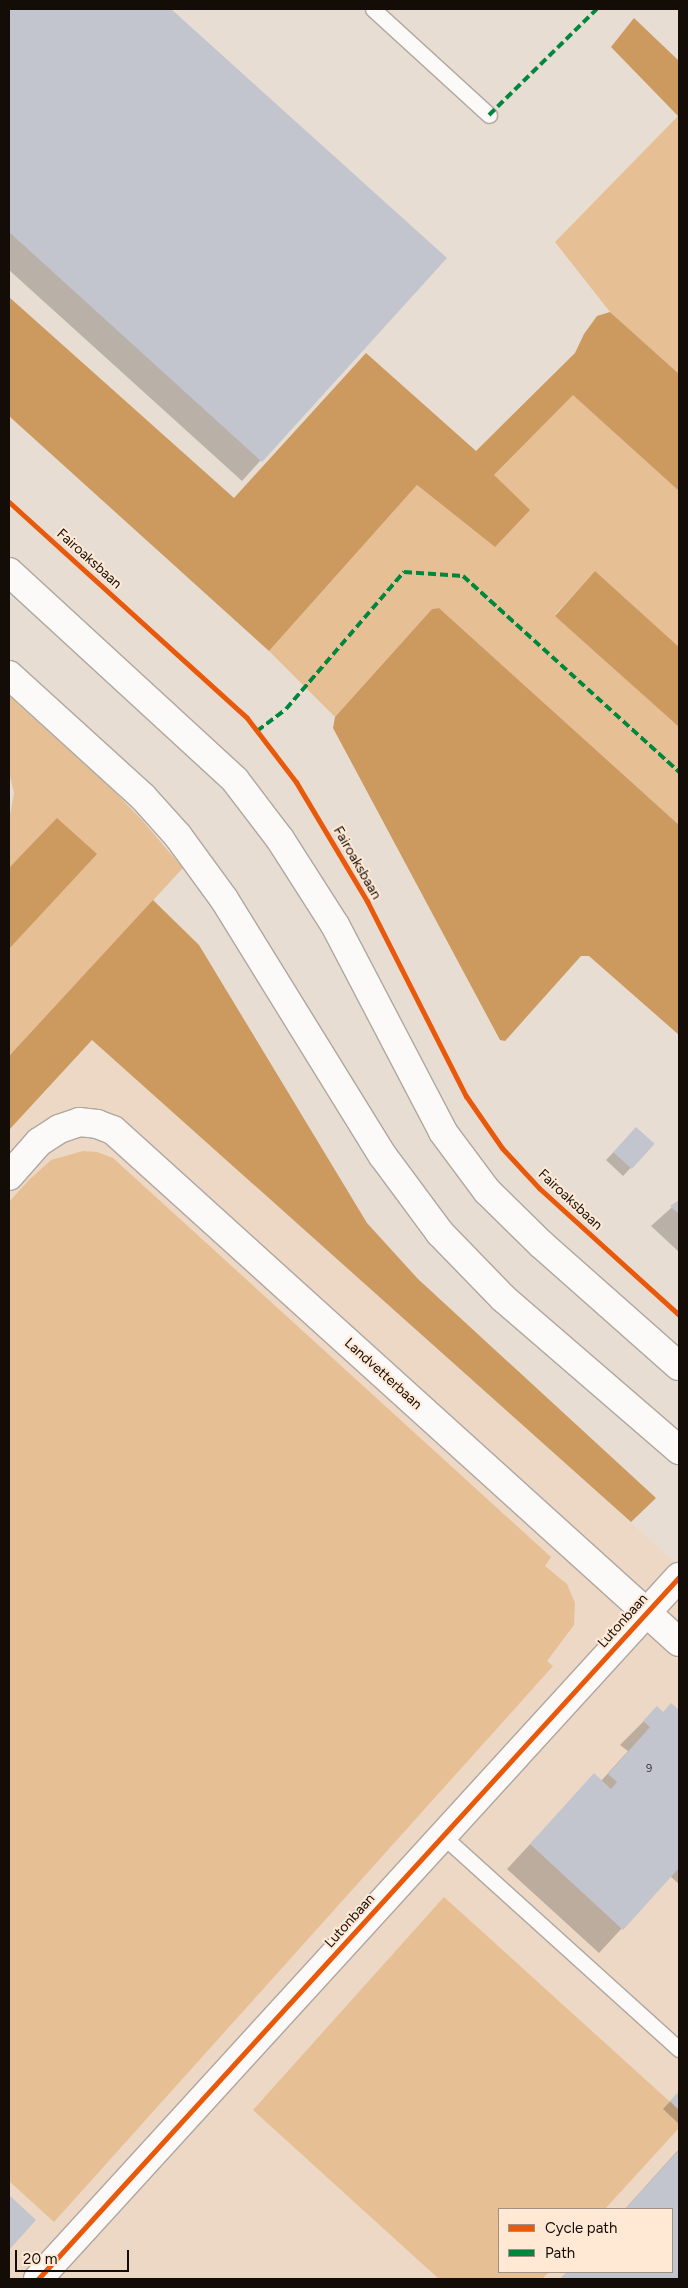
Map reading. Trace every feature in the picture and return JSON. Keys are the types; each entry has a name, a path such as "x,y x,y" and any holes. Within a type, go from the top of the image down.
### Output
{"main road":[{"path":"9,572 235,780 280,839 335,925 443,1132 487,1191 541,1244 679,1366"},
{"path":"9,675 143,797 178,836 224,899 382,1156 440,1233 503,1298 679,1450"},
{"name":"Landvetterbaan","path":"9,1176 40,1142 59,1129 78,1122 97,1124 113,1130 679,1642"},
{"name":"Lutonbaan","path":"38,2279 679,1577"}],"lane":[{"path":"372,9 489,115"},
{"path":"443,1836 679,2049"}],"shaded area":[{"path":"634,18 679,61 679,117 611,47"},
{"path":"678,116 679,374 610,312 555,242"},
{"path":"9,297 234,498 366,353 476,451 575,353 584,334 597,316 610,312 679,374 679,491 573,395 494,475 530,510 495,547 417,485 269,651 9,416"},
{"path":"573,394 679,491 679,647 595,571 555,615 679,727 679,825 439,608 432,609 335,717 269,651 417,485 495,547 494,475"},
{"path":"595,571 679,647 679,727 555,616"},
{"path":"439,608 679,825 679,1035 589,956 581,956 505,1041 500,1040 333,728 335,717 432,609"},
{"path":"9,696 113,790 142,820 183,868 9,1056 9,949 96,854 19,858 9,868 9,820 14,793 9,772"},
{"path":"57,818 97,854 9,949 9,868"},
{"path":"153,900 199,945 367,1223 418,1279 656,1498 631,1522 92,1040 9,1130 9,1056"},
{"path":"92,1040 679,1566 679,2279 9,2279 9,1130"},
{"path":"83,1151 97,1152 113,1158 551,1557 545,1566 567,1584 575,1603 574,1625 547,1661 553,1666 54,2222 9,2181 9,1202 51,1160"},
{"path":"444,1897 679,2110 679,2128 606,2208 498,2208 498,2273 548,2273 542,2279 439,2279 253,2110"}],"building":[{"path":"9,9 171,9 447,258 262,462 9,232"},
{"path":"636,1127 655,1144 632,1169 613,1152"},
{"path":"679,1200 679,1214 670,1206"},
{"path":"671,1703 679,1710 679,1868 623,1930 530,1844 594,1773 611,1789 617,1782 608,1774 650,1727 643,1721 657,1706 663,1712"},
{"path":"679,2091 679,2110 670,2101"},
{"path":"679,2150 679,2279 560,2279 566,2273 673,2273 673,2208 626,2208"},
{"path":"9,2195 36,2220 9,2250"}],"marked path":[{"path":"489,115 597,9"},
{"path":"257,731 286,709 404,572 463,576 679,772"}],"cycle path":[{"name":"Fairoaksbaan","path":"9,502 247,718 296,782 367,901 466,1096 502,1148 539,1188 679,1315"},
{"path":"38,2279 679,1577"}]}
